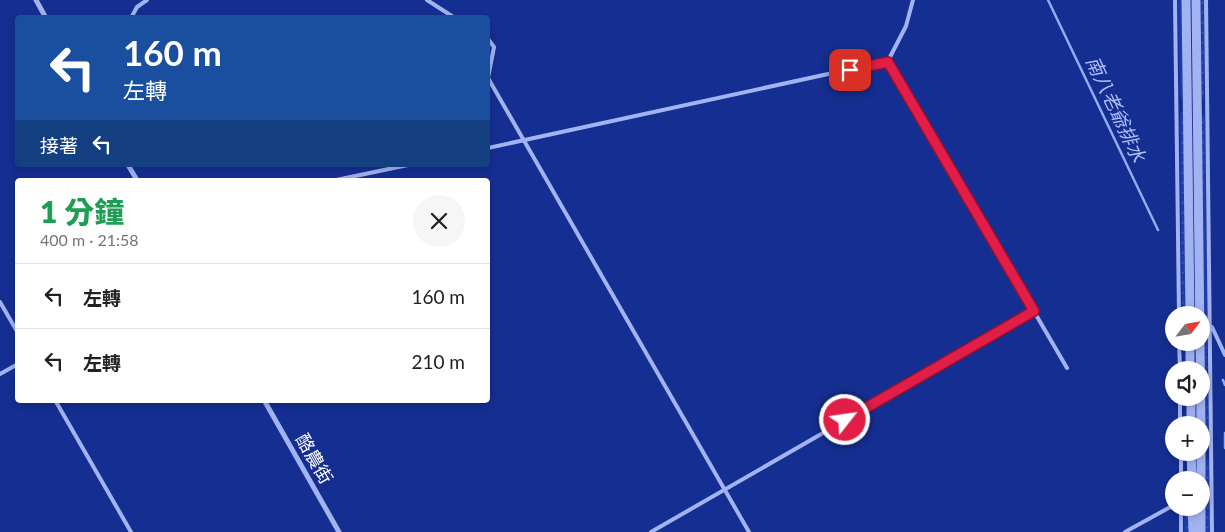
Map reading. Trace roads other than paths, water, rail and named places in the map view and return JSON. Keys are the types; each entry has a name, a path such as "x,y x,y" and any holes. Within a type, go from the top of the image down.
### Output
{"street":[{"path":"36,0 44,15"},
{"path":"1186,0 1190,306"},
{"path":"1196,0 1202,322 1201,416"},
{"path":"129,167 136,178"},
{"name":"酪農街","path":"266,403 340,532"},
{"path":"1192,516 1193,532"},
{"path":"1201,516 1201,532"}],"lane":[{"path":"133,15 137,7 147,0"},
{"path":"427,0 450,15"},
{"path":"888,62 906,26 913,0"},
{"path":"1175,0 1179,306"},
{"path":"1206,0 1212,532"},
{"path":"490,42 494,47 490,68"},
{"path":"490,148 888,62"},
{"path":"888,62 1067,368"},
{"path":"490,82 749,532"},
{"path":"1176,105 1187,106"},
{"path":"1197,107 1207,108"},
{"path":"346,178 398,167"},
{"path":"0,302 15,329"},
{"path":"651,532 1034,311"},
{"path":"1211,325 1225,356"},
{"path":"0,374 15,366"},
{"path":"57,403 131,532"},
{"path":"1124,532 1165,510"},
{"path":"1181,516 1181,532"}],"waterway":[{"name":"南八老爺排水","path":"1048,0 1158,230"},
{"path":"1223,380 1225,385"},
{"path":"1225,433 1225,448"}]}
